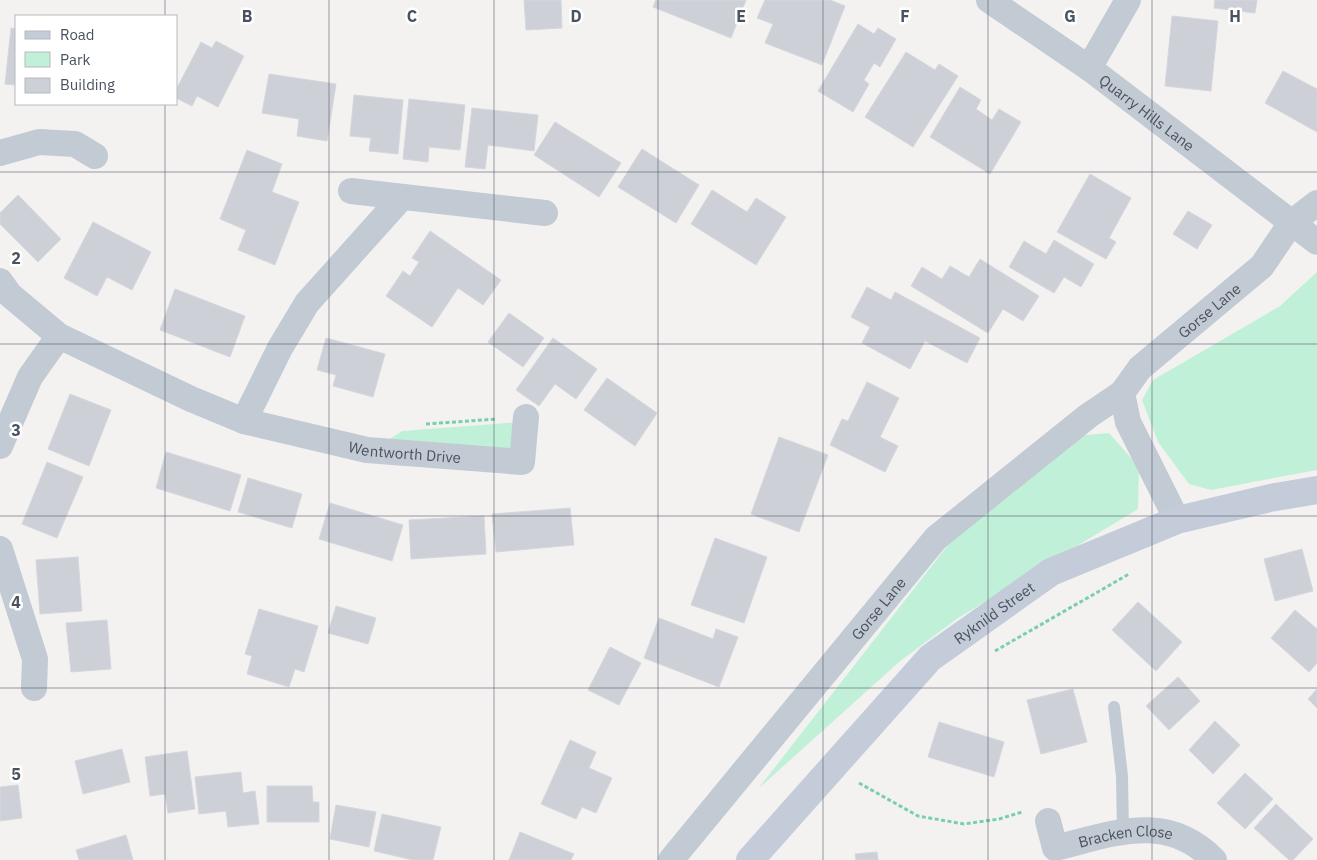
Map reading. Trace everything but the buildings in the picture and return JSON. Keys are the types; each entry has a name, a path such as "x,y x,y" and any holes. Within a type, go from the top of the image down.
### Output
{"street":[{"name":"Quarry Hills Lane","path":"989,0 1089,68 1303,232"},
{"path":"1089,68 1128,0"},
{"path":"0,153 39,142 74,144 95,156"},
{"path":"351,191 544,213"},
{"path":"244,421 280,348 307,303 402,197"},
{"name":"Gorse Lane","path":"671,860 936,538 1088,416 1122,393 1140,368 1303,232 1317,203"},
{"name":"Wentworth Drive","path":"0,281 10,295 59,336 191,399 244,421 367,450 522,462 526,417"},
{"path":"0,446 30,377 59,336"},
{"path":"1122,393 1128,422 1178,520"},
{"name":"Ryknild Street","path":"750,860 930,658 1051,572 1178,520 1270,498 1317,490"},
{"path":"0,549 36,659 34,688"},
{"name":"Bracken Close","path":"1048,821 1055,848 1136,829 1157,830 1179,835 1202,848 1214,860"}],"lane":[{"path":"1114,708 1122,776 1123,832"}],"path":[{"path":"993,652 1133,572"},
{"path":"863,774 856,781 918,816 964,824 999,819 1038,807 1048,821"}],"green space":[{"path":"1317,272 1317,470 1211,490 1189,484 1158,442 1142,400 1153,380 1280,306"},
{"path":"520,422 517,455 379,446 402,431"},
{"path":"1109,433 1139,467 1138,509 958,618 899,662 758,789 955,536 1076,436"}]}
